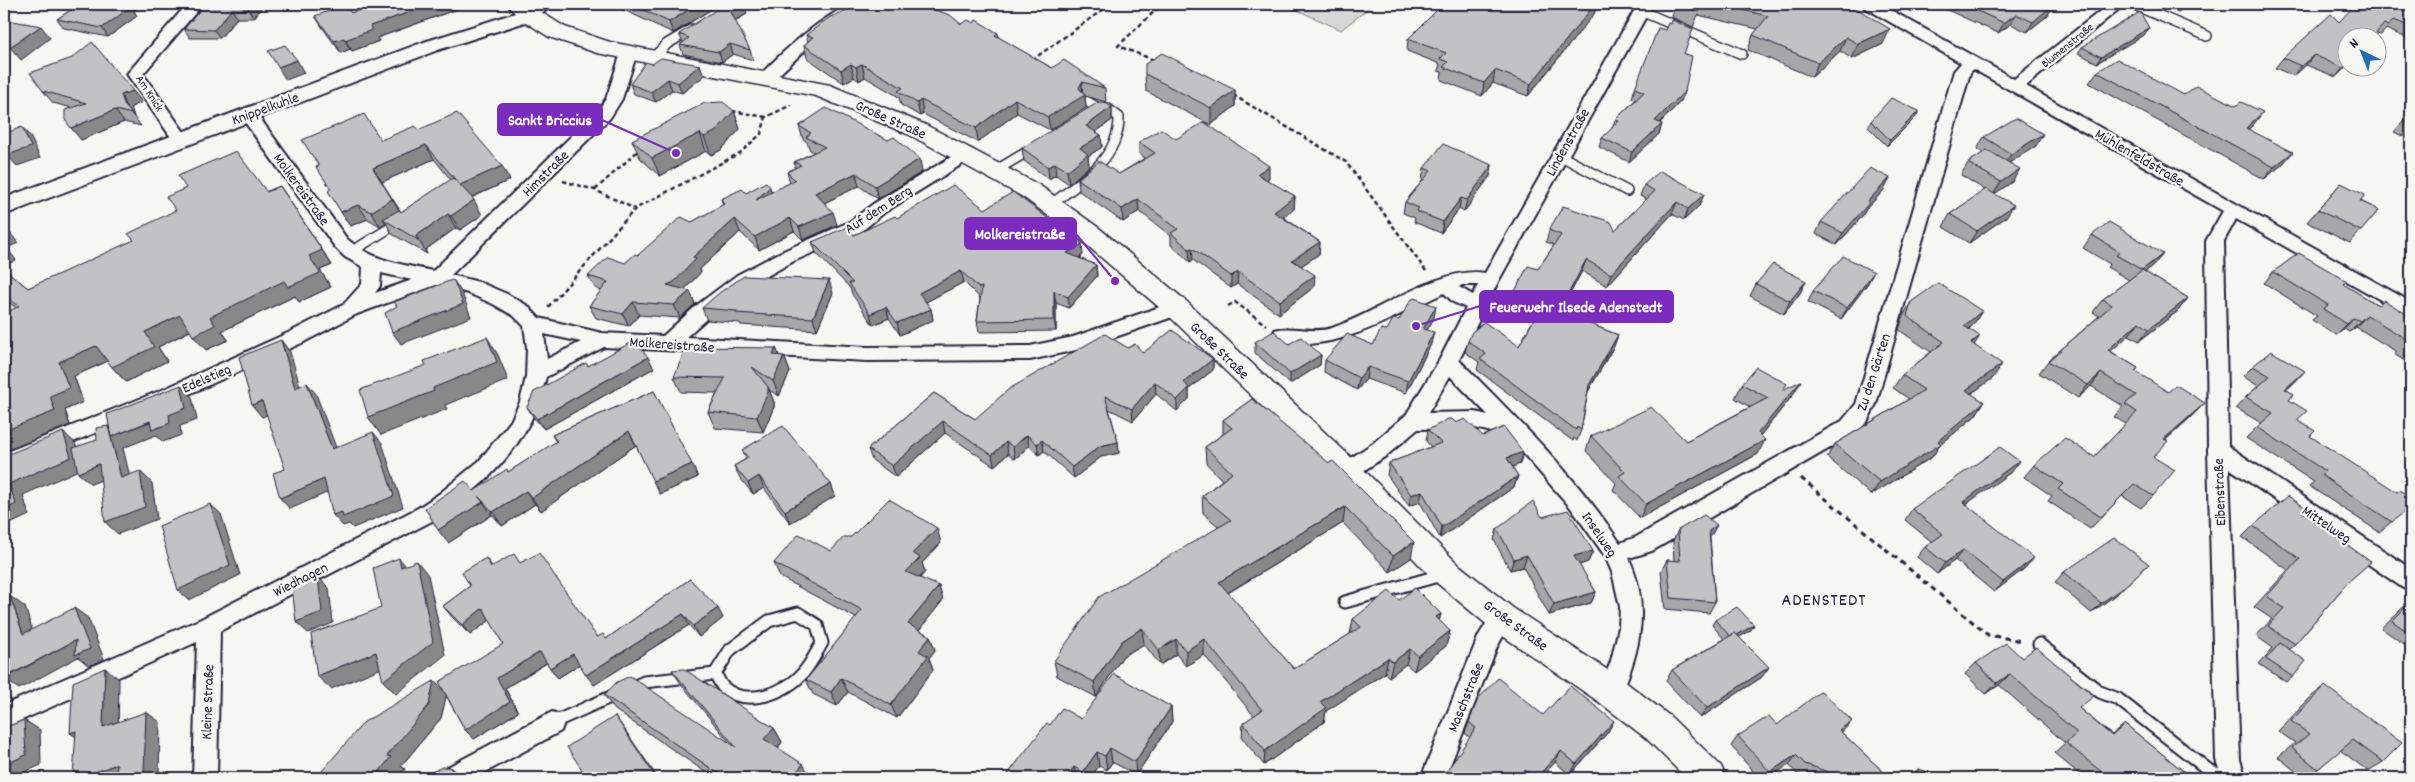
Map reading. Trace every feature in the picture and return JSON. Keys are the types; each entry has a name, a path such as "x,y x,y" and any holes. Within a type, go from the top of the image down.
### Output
{"main road":[{"name":"Große Straße","path":"522,10 557,32 605,48 822,90 918,130 966,154 1051,204 1090,234 1177,308 1347,471 1448,574 1502,618 1611,691 1659,728 1709,778"}],"street":[{"name":"Am Knick","path":"181,139 135,74 195,4"},
{"path":"522,10 548,4"},
{"path":"766,78 786,57 806,41 842,14 861,4"},
{"name":"Mühlenfeldstraße","path":"1869,4 2411,310"},
{"name":"Blumenstraße","path":"2016,86 2118,4"},
{"name":"Lindenstraße","path":"1347,471 1379,450 1413,421 1448,362 1490,280 1643,7"},
{"name":"Knippelkuhle","path":"4,207 432,46 522,10"},
{"name":"Himstraße","path":"437,278 604,114 614,99 629,53"},
{"name":"Zu den Gärten","path":"1615,554 1644,544 1849,427 1860,416 1866,404 1962,71 1971,62"},
{"name":"Molkereistraße","path":"248,114 341,243 351,252 372,264 472,287 500,299 521,311 533,324 602,340 867,354 956,355 1030,352 1074,344 1127,328 1177,308"},
{"name":"Auf dem Berg","path":"667,344 716,298 774,263 855,227 869,218 879,208 966,154"},
{"name":"Eibenstraße","path":"2234,210 2220,227 2215,242 2218,450 2228,760 2234,778"},
{"name":"Edelstieg","path":"350,310 371,286 372,264"},
{"name":"Edelstieg","path":"4,462 178,391 297,337 350,310 437,278"},
{"path":"1282,335 1297,339 1336,334 1443,286 1467,278 1490,280"},
{"path":"1443,286 1449,288 1457,296 1477,305"},
{"name":"Wiedhagen","path":"4,717 209,626 426,514 456,496 486,469 506,444 525,413 536,373 538,351 533,324"},
{"path":"536,373 602,340"},
{"name":"Inselweg","path":"1448,362 1537,453 1584,510 1615,554 1625,578 1631,609 1623,665 1611,691"},
{"path":"1413,421 1475,420 1513,429"},
{"name":"Mittelweg","path":"2218,450 2411,581"},
{"name":"Maschstraße","path":"1433,778 1487,642 1502,618"},
{"name":"Kleine Straße","path":"205,778 209,626"},
{"path":"451,778 552,723"}],"lane":[{"path":"2132,4 2207,36"},
{"path":"1643,7 1742,54"},
{"path":"653,58 667,44 700,24"},
{"path":"1051,204 1074,189 1095,170 1118,136 1120,117 1106,108 1098,108 1086,101"},
{"path":"1082,118 1098,108"},
{"path":"995,171 1042,142"},
{"path":"1560,155 1628,191"},
{"path":"351,252 406,218"},
{"path":"1345,602 1448,574"},
{"path":"798,613 817,625 822,643 802,674 779,692 757,698 736,694 723,686 715,674 730,650 769,621 798,613"},
{"path":"2039,644 2100,692 2118,699 2206,768 2225,778"},
{"path":"552,723 644,682 715,674"}],"path":[{"path":"1028,63 1111,4"},
{"path":"1157,4 1161,5 1118,46 1160,62"},
{"path":"723,110 766,117 822,90"},
{"path":"1232,94 1346,162 1420,261 1443,286"},
{"path":"533,324 635,209 740,153 761,134 766,117"},
{"path":"594,190 641,149"},
{"path":"543,176 594,190 635,209"},
{"path":"1228,306 1235,302 1282,335"},
{"path":"1784,463 1988,635 2039,644"}],"shaded area":[{"path":"1284,4 1374,4 1341,30"}],"building":[{"path":"80,4 125,4 123,5 131,7 102,28 57,19"},
{"path":"205,4 252,4 248,9 232,9 214,30 184,29"},
{"path":"377,4 433,4 370,26 372,30 345,40 344,38 334,41 315,16 345,5 351,13"},
{"path":"631,4 698,4 669,22"},
{"path":"725,4 744,4 731,12 750,50 730,44 719,52 680,45 689,38 679,34"},
{"path":"863,4 917,4 950,15 961,24 968,20 974,23 976,20 998,33 995,35 1052,68 1064,60 1105,88 1082,82 1079,88 1085,95 1048,117 1015,99 976,128 921,100 917,103 898,91 903,88 862,64 856,67 851,64 841,70 804,45 813,37 806,35 830,17"},
{"path":"1448,4 1472,4 1483,8 1486,4 1595,4 1531,84 1495,70 1484,83 1443,67 1448,62 1440,59 1446,53 1408,39 1442,5 1446,6"},
{"path":"1679,4 1701,4 1698,12"},
{"path":"1718,4 1849,4 1890,29 1858,44 1846,37 1818,63 1753,35 1768,16"},
{"path":"1962,4 2053,5 2033,22 2016,14 2004,23"},
{"path":"2356,4 2411,4 2411,27 2394,20 2388,26 2384,24 2381,28 2338,28 2338,66 2314,55 2301,66 2283,58 2331,14 2339,22"},
{"path":"2140,12 2149,28 2101,57 2082,47"},
{"path":"7,20 41,26 10,47 4,38 4,22"},
{"path":"1672,20 1693,29 1684,54 1692,56 1685,91 1655,121 1662,124 1632,152 1602,138 1619,121 1615,120 1644,92 1635,88 1658,28 1665,30 1668,23 1671,24"},
{"path":"92,42 133,91 121,95 125,106 132,114 115,110 71,128 65,120 65,110 86,103 43,91 30,73 72,58"},
{"path":"285,45 297,60 278,67 268,51"},
{"path":"1162,53 1235,90 1211,108 1145,74 1145,64"},
{"path":"661,58 700,65 678,83 668,79 651,92 630,84 646,62 652,64"},
{"path":"2117,59 2184,95 2196,86 2236,106 2241,102 2263,112 2246,128 2293,152 2274,167 2097,72"},
{"path":"1891,98 1919,111 1890,140 1871,121"},
{"path":"723,102 734,111 715,132 704,137 700,133 652,158 632,140 705,103"},
{"path":"1099,102 1104,102 1112,107 1086,126 1101,135 1080,148 1088,154 1067,171 1055,163 1048,167 1022,148"},
{"path":"826,108 888,140 894,137 920,159 875,186 856,173 815,193 833,212 799,227 790,218 755,237 735,219 693,257 696,259 674,282 667,285 690,291 674,305 633,302 623,314 589,306 608,282 588,276 608,257 625,263 635,254 638,255 681,217 692,222 724,204 721,199 742,189 746,193 766,182 770,187 756,200 795,180 787,172 801,165 794,162 825,147 806,137 811,133 799,126"},
{"path":"457,113 502,166 460,185 474,200 451,216 448,214 416,236 418,240 383,219 399,210 401,212 453,178 459,184 426,145 373,168 392,199 371,212 358,205 341,212 328,191 331,189 316,167 319,166 302,140 364,114 381,140 415,126 418,130"},
{"path":"2411,113 2411,124 2404,121"},
{"path":"2016,118 2043,134 2011,154 1984,137"},
{"path":"1204,122 1269,166 1257,174 1295,196 1274,212 1320,242 1292,260 1315,275 1280,301 1238,272 1231,276 1192,248 1189,249 1171,233 1178,229 1138,199 1122,209 1078,179 1099,161 1119,174 1155,153 1139,142 1161,129 1176,139"},
{"path":"22,127 31,147 7,155 4,146 4,134"},
{"path":"1443,144 1492,165 1467,200 1461,198 1443,222 1416,211 1419,208 1405,202 1431,171 1424,168"},
{"path":"1987,150 2020,169 2001,182 1968,163"},
{"path":"236,151 267,192 280,186 322,250 309,256 320,273 288,287 284,281 210,317 215,325 193,336 180,315 145,332 154,347 112,367 96,346 59,362 69,388 50,396 55,411 4,431 4,314 19,306 4,295 4,269 28,288 134,240 128,234 176,210 166,197 186,188 178,176"},
{"path":"1870,168 1890,178 1867,202 1869,203 1843,233 1821,222"},
{"path":"1660,171 1704,194 1688,209 1677,202 1611,274 1586,260 1566,298 1583,304 1575,318 1618,335 1589,385 1581,430 1577,427 1576,430 1480,359 1486,354 1468,341 1472,332 1484,322 1519,346 1544,301 1515,291 1528,266 1538,269 1561,235 1549,230 1563,206 1611,222 1615,230 1655,191 1644,185"},
{"path":"2341,183 2365,195 2360,201 2379,210 2361,231 2318,210"},
{"path":"953,185 985,209 1013,192 1082,244 1067,253 1096,265 1068,297 1054,291 1054,320 977,321 982,287 979,288 961,271 919,293 931,309 897,323 886,307 870,314 849,283 853,283 812,242 847,227 854,235 895,216 897,218"},
{"path":"1986,189 2014,205 1977,231 1950,214"},
{"path":"2109,222 2163,254 2142,270 2116,255 2120,252 2092,235"},
{"path":"2299,253 2347,281 2343,284 2378,305 2384,300 2411,317 2411,346 2406,343 2409,341 2367,315 2360,321 2354,318 2347,324 2323,309 2328,305 2273,272"},
{"path":"1843,256 1874,272 1847,308 1813,291"},
{"path":"1773,264 1806,281 1790,301 1756,284"},
{"path":"2142,270 2188,298 2149,329 2139,322 2108,350 2138,368 2135,371 2168,392 2176,385 2205,403 2164,439 2168,441 2153,457 2175,470 2153,496 2134,484 2101,517 2058,489 2063,484 2034,465 2065,438 2094,457 2137,412 2125,404 2136,395 2101,373 2088,385 2048,361 2112,305 2103,299"},
{"path":"744,276 829,280 813,318 736,313 737,311 702,308 719,293"},
{"path":"452,280 463,304 392,332 385,313 397,306 394,302"},
{"path":"1938,283 1982,311 1964,326 1980,336 1971,343 2002,364 1966,390 1984,402 1938,441 1941,444 1880,482 1835,444 1924,390 1902,375 1944,342 1907,316 1911,302"},
{"path":"1414,298 1436,306 1423,329 1434,332 1408,381 1368,367 1359,378 1325,360 1347,334 1373,345 1381,329 1387,330 1393,319 1399,320"},
{"path":"1172,330 1213,359 1184,382 1189,388 1177,400 1155,382 1132,409 1105,396 1118,442 1100,446 1072,467 1042,440 1037,444 1027,435 1013,447 1006,442 992,455 943,421 892,466 868,449 934,393 975,419 1009,389 1105,334 1128,348 1135,344 1143,353"},
{"path":"1274,331 1289,344 1301,337 1321,355 1290,374 1255,342"},
{"path":"487,337 497,362 433,388 434,391 368,417 360,390 426,365 424,361"},
{"path":"281,340 295,388 307,383 332,449 373,432 394,496 343,517 342,512 333,515 324,479 280,498 273,473 285,469 262,401 252,405 239,357"},
{"path":"634,341 648,357 537,419 527,407 534,392 586,363 588,366"},
{"path":"686,347 776,348 773,355 784,356 773,381 752,367 768,387 768,392 757,417 708,412 725,378 674,377"},
{"path":"2271,351 2305,371 2285,389 2294,394 2289,400 2307,411 2297,420 2315,431 2310,436 2397,492 2400,490 2411,497 2411,506 2392,522 2321,475 2325,471 2257,427 2273,413 2246,397 2270,376 2253,366"},
{"path":"1756,367 1787,384 1782,390 1801,381 1758,433 1765,440 1646,504 1619,476 1625,472 1591,436 1651,407 1686,441 1768,398 1742,384"},
{"path":"181,385 186,408 169,415 170,423 152,430 150,421 111,437 107,414"},
{"path":"654,391 692,464 653,481 629,431 532,498 526,491 493,512 478,496 483,502 438,530 425,508 465,481 474,491 507,469 508,472 557,441 552,435"},
{"path":"1252,399 1329,463 1333,461 1414,542 1393,556 1345,507 1219,582 1294,669 1361,627 1353,619 1389,591 1399,600 1415,588 1441,614 1436,617 1450,631 1418,656 1410,649 1393,662 1388,658 1320,702 1326,708 1265,751 1243,723 1262,710 1204,639 1186,651 1176,639 1159,650 1142,628 1122,641 1094,682 1054,661 1099,597 1231,520 1202,496 1232,473 1205,447 1232,428 1223,420"},
{"path":"1448,419 1452,419 1456,423 1465,419 1483,436 1504,427 1523,452 1507,458 1518,476 1442,527 1422,491 1411,495 1389,463 1441,443 1428,430"},
{"path":"108,426 121,478 140,471 145,507 105,522 99,464 78,473 73,448 97,440 96,428"},
{"path":"783,426 831,484 785,511 759,476 748,483 734,466 748,458 742,450"},
{"path":"63,432 71,457 9,484 16,504 4,510 4,456"},
{"path":"2000,447 2019,461 1963,502 2034,558 2003,582 1963,550 1945,563 1925,547 1943,534 1912,509"},
{"path":"2288,496 2306,508 2302,512 2371,562 2348,582 2295,644 2268,626 2284,608 2267,596 2300,559 2253,526"},
{"path":"889,499 937,528 913,553 920,558 906,572 939,586 908,624 930,636 919,651 928,656 891,705 841,678 831,692 806,680 862,610 774,563 799,534 831,551 844,537 851,537"},
{"path":"1533,501 1542,517 1568,510 1593,551 1574,556 1596,592 1554,604 1527,555 1514,559 1497,529"},
{"path":"210,504 230,565 178,590 159,526"},
{"path":"1704,515 1717,525 1709,531 1715,602 1671,598 1667,560 1680,561 1678,530"},
{"path":"2114,538 2149,564 2125,586 2101,603 2064,572"},
{"path":"539,553 597,637 603,634 606,639 690,579 718,608 693,626 683,614 586,675 573,654 550,668 540,652 497,678 510,702 465,730 439,682 503,644 483,608 462,625 443,606 470,586 462,572 486,558 491,567 514,554 520,563"},
{"path":"399,558 401,567 417,561 433,642 383,681 376,652 317,676 311,634 381,608 373,568"},
{"path":"318,577 322,612 296,622 292,587"},
{"path":"10,596 23,634 74,608 90,649 75,655 76,640 4,678 4,599"},
{"path":"2411,602 2411,634 2392,621"},
{"path":"1737,607 1754,625 1737,635 1735,633 1730,636 1715,620"},
{"path":"1735,633 1769,667 1707,708 1672,670"},
{"path":"2006,643 2022,658 2036,647 2094,696 2079,708 2112,736 2125,724 2192,778 2109,778 2066,743 2077,733 2010,674 1997,683 1976,663"},
{"path":"2280,643 2306,661 2293,677 2266,659"},
{"path":"105,668 103,727 146,712 144,772 128,778 116,778 117,764 79,778 73,778 76,731 70,733 73,682"},
{"path":"684,669 774,728 764,739 803,764 791,778 725,778 604,695 617,682 630,676 736,747 672,670"},
{"path":"1114,674 1171,707 1135,762 1110,748 1105,756 1097,752 1083,772 1074,767 1066,778 1005,778 1047,723 1050,725 1062,708 1081,719"},
{"path":"1498,678 1543,715 1570,686 1614,721 1576,764 1561,751 1536,778 1525,770 1521,778 1442,778 1476,728 1469,722 1478,699"},
{"path":"434,681 429,705 387,756 391,757 374,778 316,778 364,722"},
{"path":"2325,686 2402,743 2383,762 2353,740 2318,769 2292,748 2309,734 2291,721"},
{"path":"1821,691 1852,721 1839,730 1890,778 1846,778 1805,764 1796,755 1770,772 1738,736 1769,716 1777,725"},
{"path":"615,716 655,776 652,778 583,778 586,776 567,747"},
{"path":"24,720 26,755 4,765 4,728"},
{"path":"442,767 450,767 456,778 420,778"},
{"path":"1918,769 1946,778 1917,778"}],"place":[{"name":"Sankt Briccius","path":"676,153"},
{"name":"Molkereistraße","path":"1115,281"},
{"name":"Feuerwehr Ilsede Adenstedt","path":"1416,326"}],"district":[{"name":"ADENSTEDT","path":"1824,599"}]}
